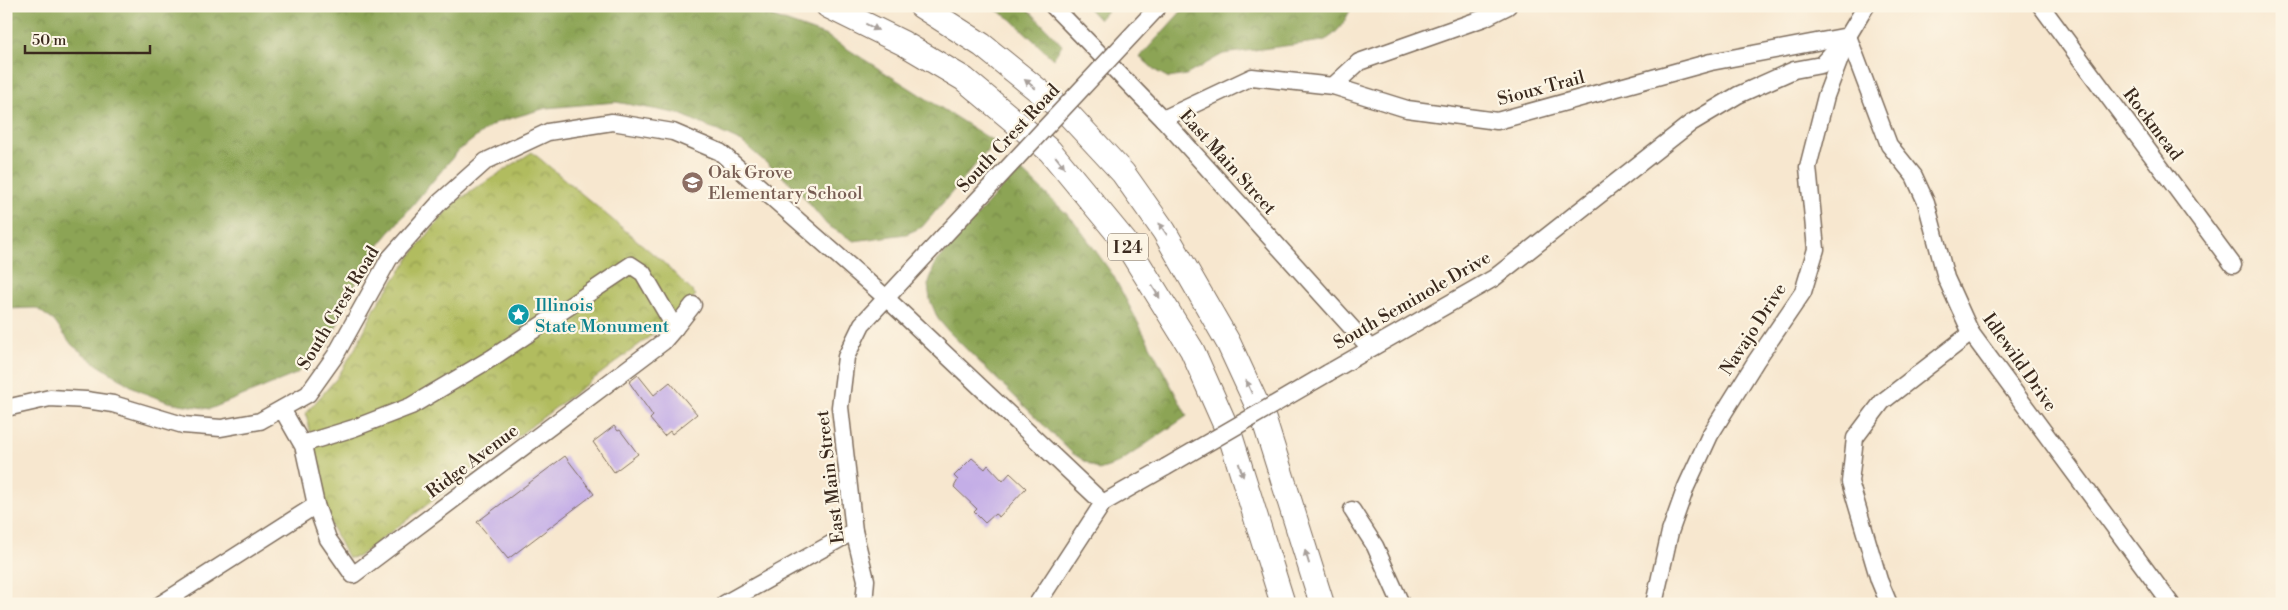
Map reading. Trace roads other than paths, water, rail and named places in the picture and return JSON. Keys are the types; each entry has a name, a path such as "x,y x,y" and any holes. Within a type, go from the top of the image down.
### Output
{"highway":[{"name":"I 24","path":"828,6 903,43 964,79 1050,151 1125,242 1192,350 1231,438 1283,604"},
{"name":"I 24","path":"921,6 982,45 1070,116 1122,173 1164,231 1228,342 1264,420 1322,604"}],"street":[{"name":"East Main Street","path":"1053,6 1163,120 1370,348"},
{"name":"South Crest Road","path":"885,297 1159,6"},
{"path":"1333,86 1359,62 1484,18 1508,6"},
{"name":"South Seminole Drive","path":"1037,604 1103,503 1494,278 1691,122 1738,95 1794,70 1821,65 1848,36 1866,6"},
{"name":"Rockmead","path":"2041,6 2233,265"},
{"name":"Sioux Trail","path":"1163,120 1252,76 1333,86 1407,109 1497,121 1711,62 1848,36"},
{"name":"Idlewild Drive","path":"1848,36 1890,145 1914,176 1926,202 1946,278 1971,332 2171,604"},
{"name":"Navajo Drive","path":"1654,604 1670,532 1686,487 1710,435 1756,360 1802,292 1816,249 1808,167 1826,96 1848,36"},
{"name":"South Crest Road","path":"6,408 50,398 113,404 184,425 221,428 260,421 308,394 335,356 390,259 440,202 486,161 548,132 612,122 673,132 720,152 885,297 1103,503"},
{"path":"302,444 354,428 411,406 492,358 631,265 643,273 675,328"},
{"name":"East Main Street","path":"864,604 866,580 854,531 840,407 846,357 862,324 885,297"},
{"name":"Ridge Avenue","path":"282,409 302,444 316,505 328,539 353,575 663,342 693,305"},
{"path":"1889,604 1850,482 1855,438 1882,402 1971,332"},
{"path":"161,604 316,505"},
{"path":"1352,510 1375,546 1401,604"},
{"path":"724,604 854,531"}],"place":[{"name":"Oak Grove Elementary School","path":"692,182"},
{"name":"Illinois State Monument","path":"519,315"}]}
